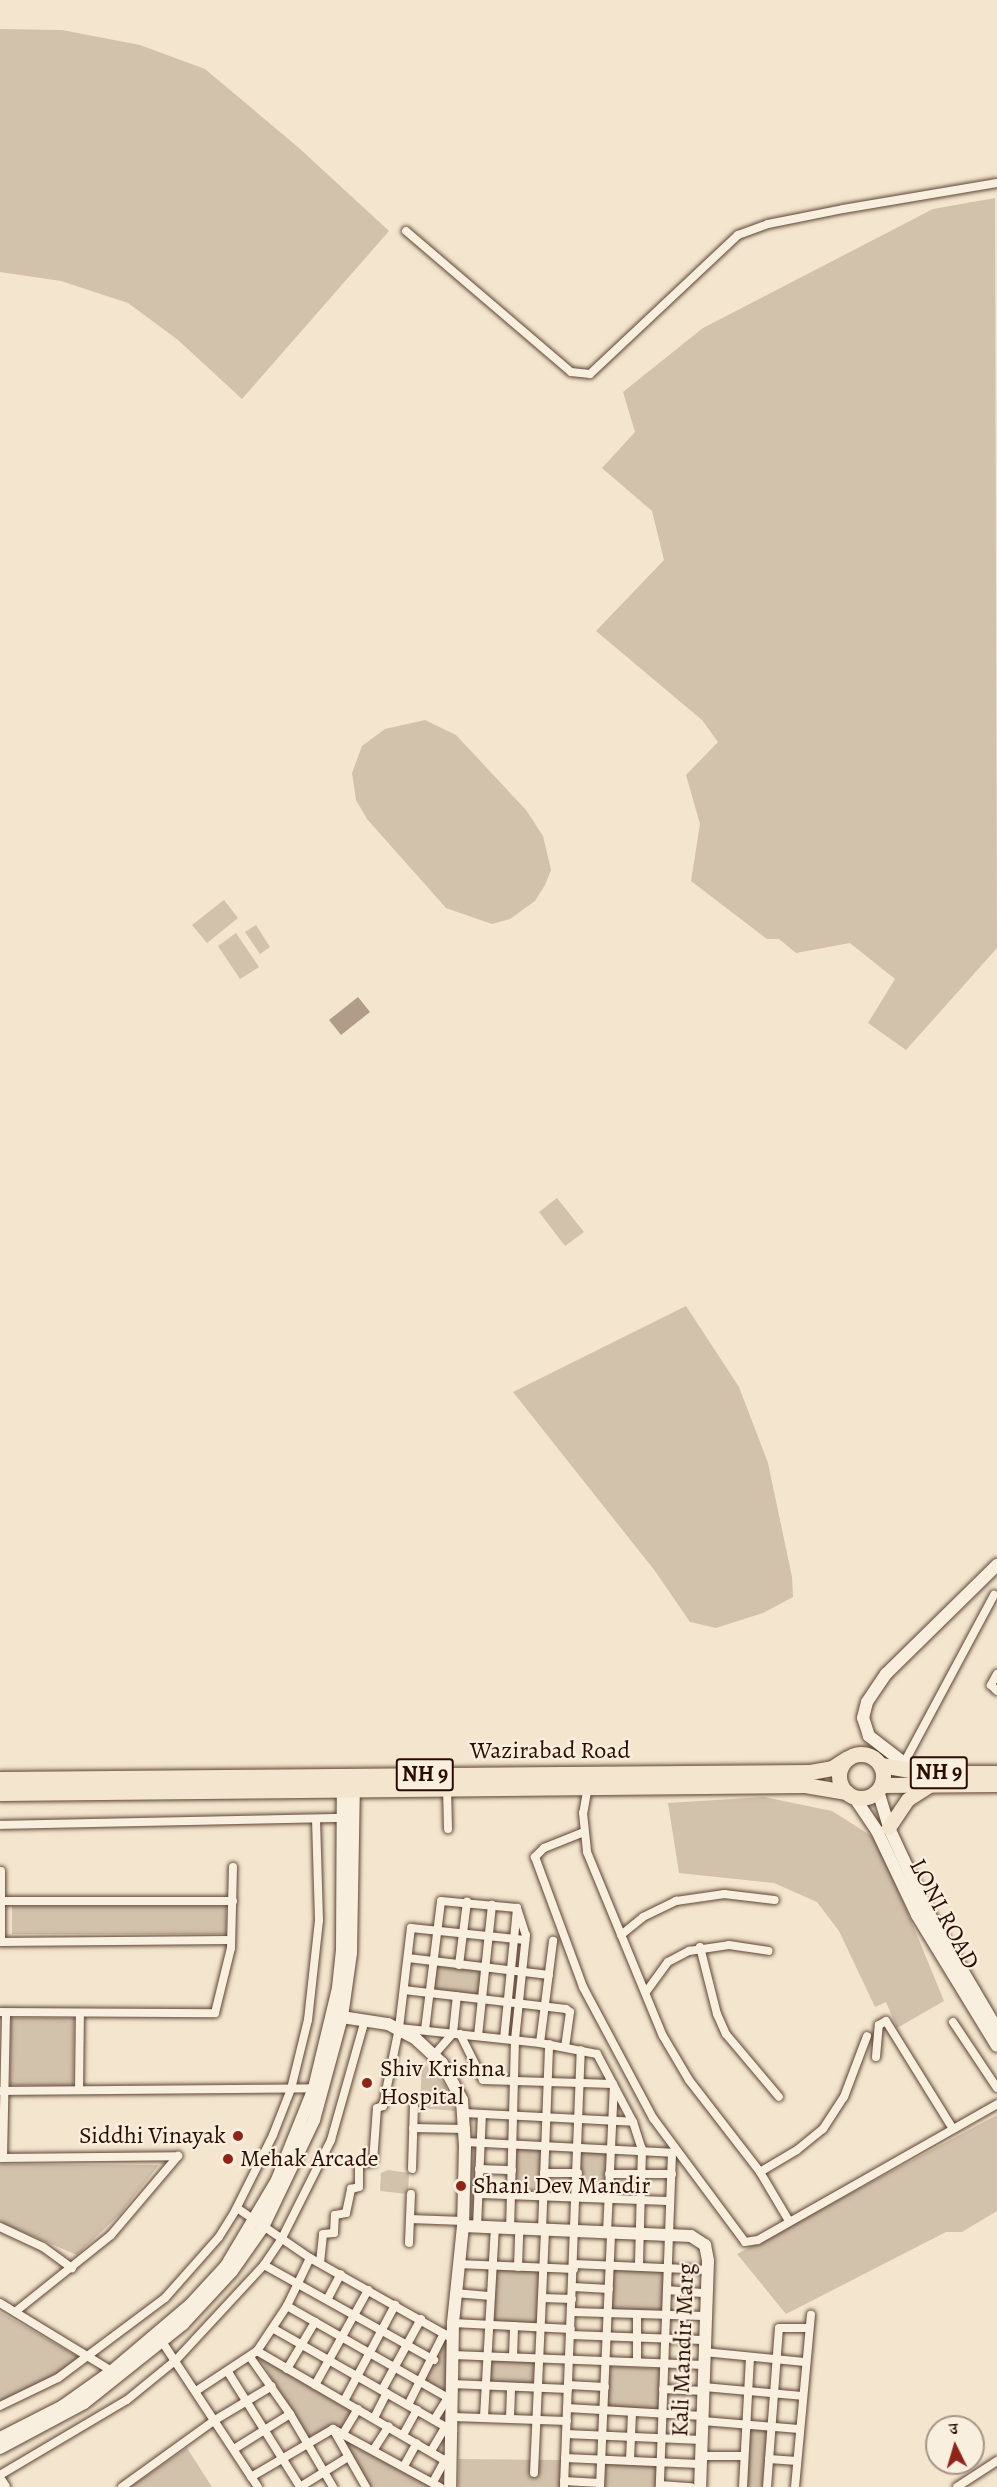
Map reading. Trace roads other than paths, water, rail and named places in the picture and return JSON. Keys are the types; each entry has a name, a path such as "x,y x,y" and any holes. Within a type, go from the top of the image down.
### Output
{"highway":[{"path":"864,1754 881,1765 880,1788 869,1797 850,1795 839,1776 846,1759 864,1754"},
{"name":"Wazirabad Road","path":"0,1793 348,1782 810,1772 832,1768 846,1759"},
{"name":"NH 9","path":"881,1765 997,1773"},
{"name":"Wazirabad Road","path":"0,1779 348,1782 447,1787 805,1785 850,1795"},
{"name":"NH 9","path":"880,1788 933,1784 997,1784"}],"main road":[{"path":"887,1832 908,1800 933,1784"}],"street":[{"path":"406,231 571,372 590,374 738,235 768,224 997,183"},
{"path":"994,1594 910,1767 869,1736 863,1718 867,1702 886,1674 995,1570"},
{"path":"997,1674 991,1685 997,1692"},
{"path":"337,2016 342,1950 342,1818 348,1782"},
{"path":"0,2448 68,2414 218,2289 259,2224 310,2130 351,1953 348,1782"},
{"path":"588,1786 584,1832 592,1867 663,2036 689,2080 760,2172 789,2222"},
{"path":"447,1787 448,1829"},
{"path":"880,1788 887,1832"},
{"path":"850,1795 887,1832"},
{"path":"0,1826 342,1818"},
{"path":"0,2406 44,2386 90,2357 165,2298 219,2237 237,2208 273,2135 291,2088 316,1972 320,1920 316,1819"},
{"path":"584,1832 544,1848 535,1857 583,1987 653,2118 740,2239 758,2240 997,2104"},
{"name":"LONI ROAD","path":"887,1832 917,1915 997,2029"},
{"name":"LONI ROAD","path":"887,1832 958,1975 997,2046"},
{"path":"15,2312 72,2268 124,2220 177,2156 2,2158 3,2012 215,2013 231,1940 233,1868"},
{"path":"1,1871 0,1942 231,1940"},
{"path":"621,1935 643,1917 676,1902 724,1894 776,1900"},
{"path":"1,1901 233,1901"},
{"path":"425,2030 441,1901 517,1908"},
{"path":"459,1965 467,1902"},
{"path":"478,2036 492,1905"},
{"path":"504,2039 517,1908"},
{"path":"517,1908 525,1940 514,2040 516,2082 511,2196 518,2267"},
{"path":"320,2263 323,2234 334,2233 335,2215 346,2213 351,2189 359,2187 359,2164 373,2162 377,2108 383,2106 399,2028 411,1928 525,1940"},
{"path":"540,2043 553,1941"},
{"path":"646,1992 668,1962 700,1947 729,1945 769,1951"},
{"path":"700,1947 717,2014 726,2034 779,2097"},
{"path":"408,1958 549,1976"},
{"path":"404,1990 570,2012 565,2047"},
{"path":"457,1996 457,2033 483,2080 613,2085"},
{"path":"80,2013 80,2090"},
{"path":"337,2016 399,2028 549,2044 597,2054 633,2122 642,2149 639,2267"},
{"path":"0,2475 106,2416 176,2360 264,2265 281,2240 331,2140 365,2020"},
{"path":"876,2057 879,2025 886,2021 953,2129"},
{"path":"953,2022 997,2088"},
{"path":"399,2028 434,2055 452,2078 464,2113 466,2129 463,2223 453,2323 448,2336 408,2405"},
{"path":"434,2055 457,2033"},
{"path":"760,2172 797,2150 823,2129 844,2097 867,2036"},
{"path":"534,2473 542,2298 549,2044"},
{"path":"581,2050 576,2231 564,2484 600,2485 608,2337 610,2265 608,2200 613,2085"},
{"path":"3,2091 319,2088"},
{"path":"412,2169 414,2105"},
{"path":"464,2113 633,2122"},
{"path":"477,2227 482,2114"},
{"path":"413,2128 466,2129"},
{"path":"465,2142 642,2149 672,2153 660,2486 691,2487"},
{"path":"479,2169 512,2170"},
{"path":"544,2173 578,2173"},
{"path":"609,2174 672,2174"},
{"path":"409,2243 411,2194"},
{"path":"478,2194 670,2201"},
{"path":"237,2208 310,2258 448,2336 453,2355 448,2462 450,2487"},
{"path":"410,2219 463,2223"},
{"name":"Kali Mandir Marg","path":"463,2223 477,2227 670,2235 700,2240 708,2254 704,2316 700,2487"},
{"path":"0,2227 44,2247 72,2268"},
{"path":"484,2417 495,2228"},
{"path":"196,2391 253,2354 274,2329 310,2258"},
{"path":"458,2264 543,2268 610,2265 708,2270"},
{"path":"264,2265 328,2298 434,2360"},
{"path":"328,2298 341,2274"},
{"path":"573,2287 609,2289"},
{"path":"315,2385 368,2290"},
{"path":"667,2290 705,2293"},
{"path":"455,2293 491,2296"},
{"path":"542,2298 572,2299"},
{"path":"0,2303 112,2371"},
{"path":"344,2401 395,2305"},
{"path":"287,2306 450,2399"},
{"path":"572,2312 704,2316"},
{"path":"637,2362 638,2314"},
{"path":"795,2487 811,2315"},
{"path":"374,2418 394,2367 421,2319"},
{"path":"287,2369 315,2322"},
{"path":"453,2323 540,2328 608,2337 665,2339 704,2352 805,2362"},
{"path":"513,2357 514,2326"},
{"path":"767,2487 780,2326 809,2328"},
{"path":"274,2329 434,2420 450,2425 484,2417 567,2421"},
{"path":"159,2338 176,2360 258,2487"},
{"path":"0,2438 63,2406 159,2338"},
{"path":"453,2355 664,2363 704,2352"},
{"path":"253,2354 287,2369 448,2462"},
{"path":"253,2354 333,2487"},
{"path":"742,2487 743,2424 750,2357"},
{"path":"228,2372 249,2402 300,2487 348,2457"},
{"path":"452,2384 538,2388 605,2387"},
{"path":"126,2486 215,2420 249,2402 272,2386"},
{"path":"510,2418 511,2387"},
{"path":"663,2389 747,2390 802,2396"},
{"path":"434,2420 450,2399"},
{"path":"567,2408 662,2414 799,2429"},
{"path":"344,2432 358,2409"},
{"path":"403,2434 417,2410"},
{"path":"630,2460 632,2412"},
{"path":"234,2449 290,2414"},
{"path":"431,2451 450,2425"},
{"path":"374,2449 388,2426"},
{"path":"251,2477 333,2429 344,2432 437,2485 448,2462"},
{"path":"333,2429 364,2487"},
{"path":"566,2434 701,2440"},
{"path":"404,2466 417,2443"},
{"path":"565,2458 661,2461 743,2456"},
{"path":"769,2459 797,2461"},
{"path":"957,2487 997,2462"},
{"path":"0,2481 4,2487"}],"place":[{"name":"Shiv Krishna Hospital","path":"367,2083"},
{"name":"Siddhi Vinayak","path":"238,2136"},
{"name":"Mehak Arcade","path":"228,2159"},
{"name":"Shani Dev Mandir","path":"461,2186"}]}
